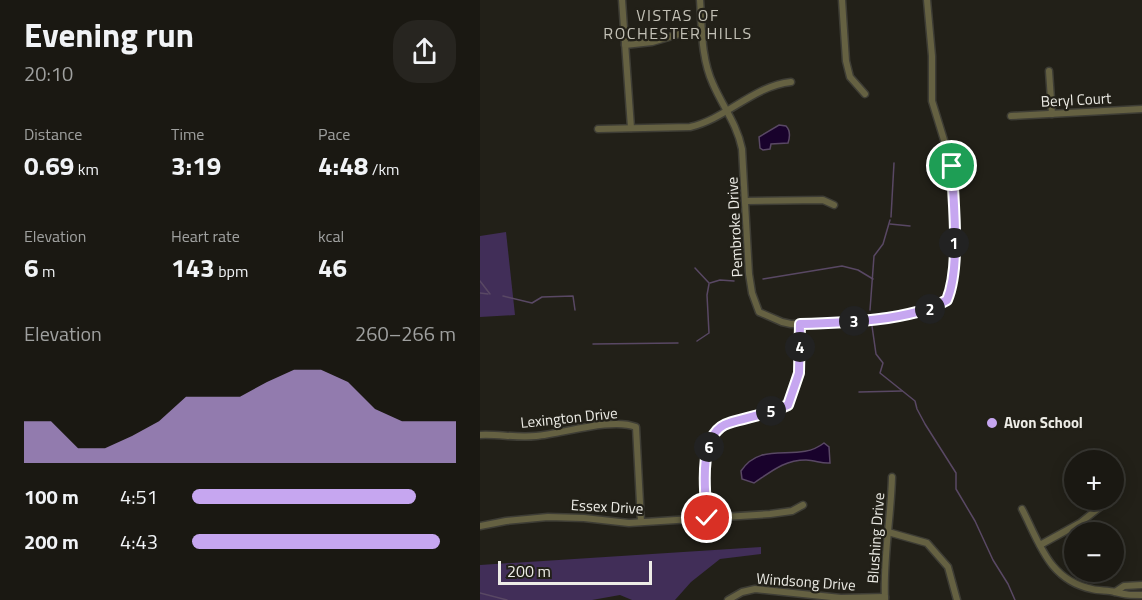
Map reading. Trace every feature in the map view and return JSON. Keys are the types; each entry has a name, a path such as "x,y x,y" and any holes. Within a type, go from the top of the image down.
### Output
{"street":[{"path":"622,0 631,128"},
{"name":"Pembroke Drive","path":"700,0 707,68 713,85 739,134 742,149 748,274 755,303 759,312 768,317 782,322 800,324 842,322 917,313 947,300 951,291 955,266 952,166 932,101 932,56 927,0"},
{"path":"842,0 846,62 850,77 865,94"},
{"path":"625,45 652,42 679,34 702,32"},
{"path":"1049,71 1052,114"},
{"path":"598,129 690,127 703,124 766,88 792,82"},
{"name":"Beryl Court","path":"1011,116 1142,109"},
{"path":"746,201 823,200 834,205"},
{"path":"707,518 705,463 714,436 719,427 727,423 788,405 799,373 800,324"},
{"name":"Lexington Drive","path":"480,435 520,437 548,435 597,426 629,424 636,427 641,522"},
{"name":"Blushing Drive","path":"885,598 884,573 892,477"},
{"name":"Essex Drive","path":"480,526 548,517 641,522 707,518 792,511 803,505"},
{"path":"1022,509 1053,568 1069,581 1092,590 1123,595 1142,595"},
{"path":"1040,545 1080,524 1096,510"},
{"path":"888,532 927,543 948,567 957,600"},
{"path":"1115,592 1124,586 1142,585"},
{"name":"Windsong Drive","path":"728,600 742,592 755,589 841,598 885,598"}],"shaded area":[{"path":"779,125 786,126 788,130 788,143 771,144 770,149 760,148 759,137"},
{"path":"506,232 515,315 480,317 480,236"},
{"path":"824,443 829,447 830,463 798,460 779,467 754,483 742,479 741,471 749,461 759,456 803,452"},
{"path":"761,547 761,554 720,559 691,582 675,600 632,600 620,595 592,600 480,600 480,565"}],"waterway":[{"path":"891,217 894,163"},
{"path":"870,310 874,256 883,244 890,220"},
{"path":"890,224 910,226"},
{"path":"763,279 842,266 858,270 873,279"},
{"path":"695,268 709,283"},
{"path":"710,283 720,280 734,281"},
{"path":"480,281 490,294"},
{"path":"697,341 709,333 707,295 709,284"},
{"path":"480,293 488,294"},
{"path":"503,296 532,303 542,297 573,296 575,310"},
{"path":"872,326 876,354 883,363 880,373 915,401 925,424 956,473 956,489 1015,600"},
{"path":"593,344 678,343"},
{"path":"859,392 902,391"},
{"path":"480,593 507,600"}],"place":[{"name":"Avon School","path":"992,423"}],"district":[{"name":"VISTAS OF ROCHESTER HILLS","path":"678,24"}],"route":[{"path":"707,518 705,463 714,436 719,427 727,423 788,405 799,373 800,324 842,322 917,313 947,300 951,291 955,266 952,166"}]}
